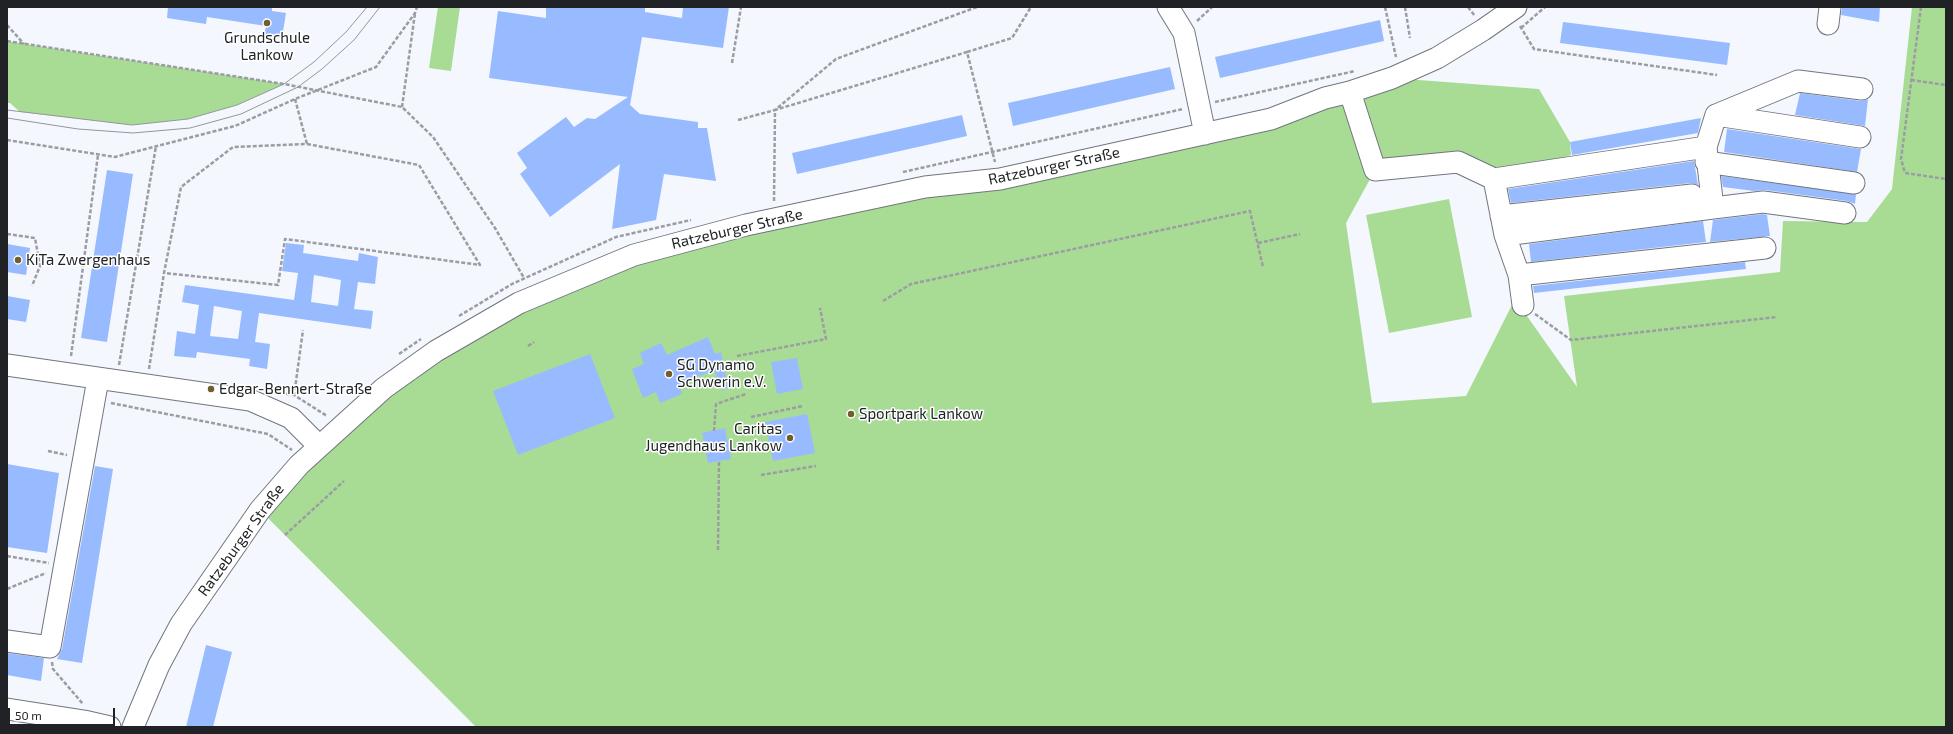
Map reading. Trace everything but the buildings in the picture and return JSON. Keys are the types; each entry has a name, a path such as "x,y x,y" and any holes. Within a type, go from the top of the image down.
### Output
{"street":[{"path":"1168,7 1184,33 1205,134"},
{"name":"Ratzeburger Straße","path":"133,727 159,665 181,624 260,510 299,465 313,440 436,351 519,303 634,255 746,225 925,187 1000,179 1271,119 1325,98 1350,92 1392,78 1437,58 1516,16"},
{"path":"1716,115 1798,81 1862,89"},
{"path":"1350,92 1375,170 1458,162 1494,179 1706,154 1854,183"},
{"path":"1716,115 1860,137"},
{"path":"1713,208 1706,154 1716,115"},
{"path":"1494,179 1503,225 1519,275 1523,305"},
{"path":"1503,225 1692,195"},
{"path":"1503,225 1713,208 1763,202 1845,213"},
{"path":"1519,275 1765,248"},
{"path":"7,365 250,400 291,418 313,440"},
{"path":"7,641 50,647 98,378"},
{"path":"7,709 105,725"}],"path":[{"path":"402,107 417,7"},
{"path":"732,63 741,7"},
{"path":"774,201 775,110 836,59 977,7"},
{"path":"738,120 1012,38 1031,7"},
{"path":"1385,7 1397,61"},
{"path":"1405,7 1410,38"},
{"path":"1545,7 1516,16 1534,48 1717,76"},
{"path":"1921,7 1901,158 1905,173 1946,179"},
{"path":"7,140 115,157 235,126 295,99 376,67 416,13"},
{"path":"7,25 24,44"},
{"path":"7,41 276,83 402,107 433,137 495,228 524,278"},
{"path":"968,52 1000,179"},
{"path":"902,172 1361,69"},
{"path":"1911,80 1946,85"},
{"path":"295,99 307,144"},
{"path":"147,385 164,273 181,187 233,147 307,144 419,165 480,265 285,239 278,285 164,273"},
{"path":"119,367 156,146"},
{"path":"68,374 98,155"},
{"path":"767,203 782,200"},
{"path":"883,301 911,284 1250,211 1263,267"},
{"path":"452,320 512,284 616,237 692,220"},
{"path":"7,234 35,238 40,266 32,286"},
{"path":"1258,243 1300,234"},
{"path":"1523,305 1571,340 1777,317"},
{"path":"737,356 826,339 820,308"},
{"path":"291,418 303,330"},
{"path":"396,357 406,347 426,336"},
{"path":"528,346 534,342"},
{"path":"714,431 716,404 746,394"},
{"path":"94,400 268,434 294,452 313,440 330,418"},
{"path":"751,417 803,406"},
{"path":"718,550 719,461"},
{"path":"761,474 816,466"},
{"path":"285,535 344,481"},
{"path":"7,556 65,566"},
{"path":"7,589 65,566"},
{"path":"50,647 53,669 105,725"}],"green space":[{"path":"438,7 460,7 451,71 429,68"},
{"path":"1912,7 1946,7 1946,727 476,727 260,510 436,351 634,255 1000,179 1392,78 1539,89 1570,142 1571,155 1494,179 1458,162 1375,170 1346,223 1372,403 1466,396 1515,299 1577,387 1564,296 1780,272 1783,221 1867,222 1892,189"},
{"path":"7,41 284,84 237,105 188,119 132,125 20,112 10,103 7,103"},
{"path":"1449,199 1472,317 1389,333 1366,215"}],"tram line":[{"path":"7,110 132,125 188,119 237,105 284,84 314,62 346,32 367,7"},
{"path":"7,118 78,129 133,133 190,128 241,114 298,87 322,69 354,40 380,7"}],"place":[{"name":"Grundschule Lankow","path":"267,23"},
{"name":"KiTa Zwergenhaus","path":"18,260"},
{"name":"SG Dynamo Schwerin e.V.","path":"669,374"},
{"name":"Edgar-Bennert-Straße","path":"211,389"},
{"name":"Sportpark Lankow","path":"851,414"},
{"name":"Caritas Jugendhaus Lankow","path":"790,438"}]}
